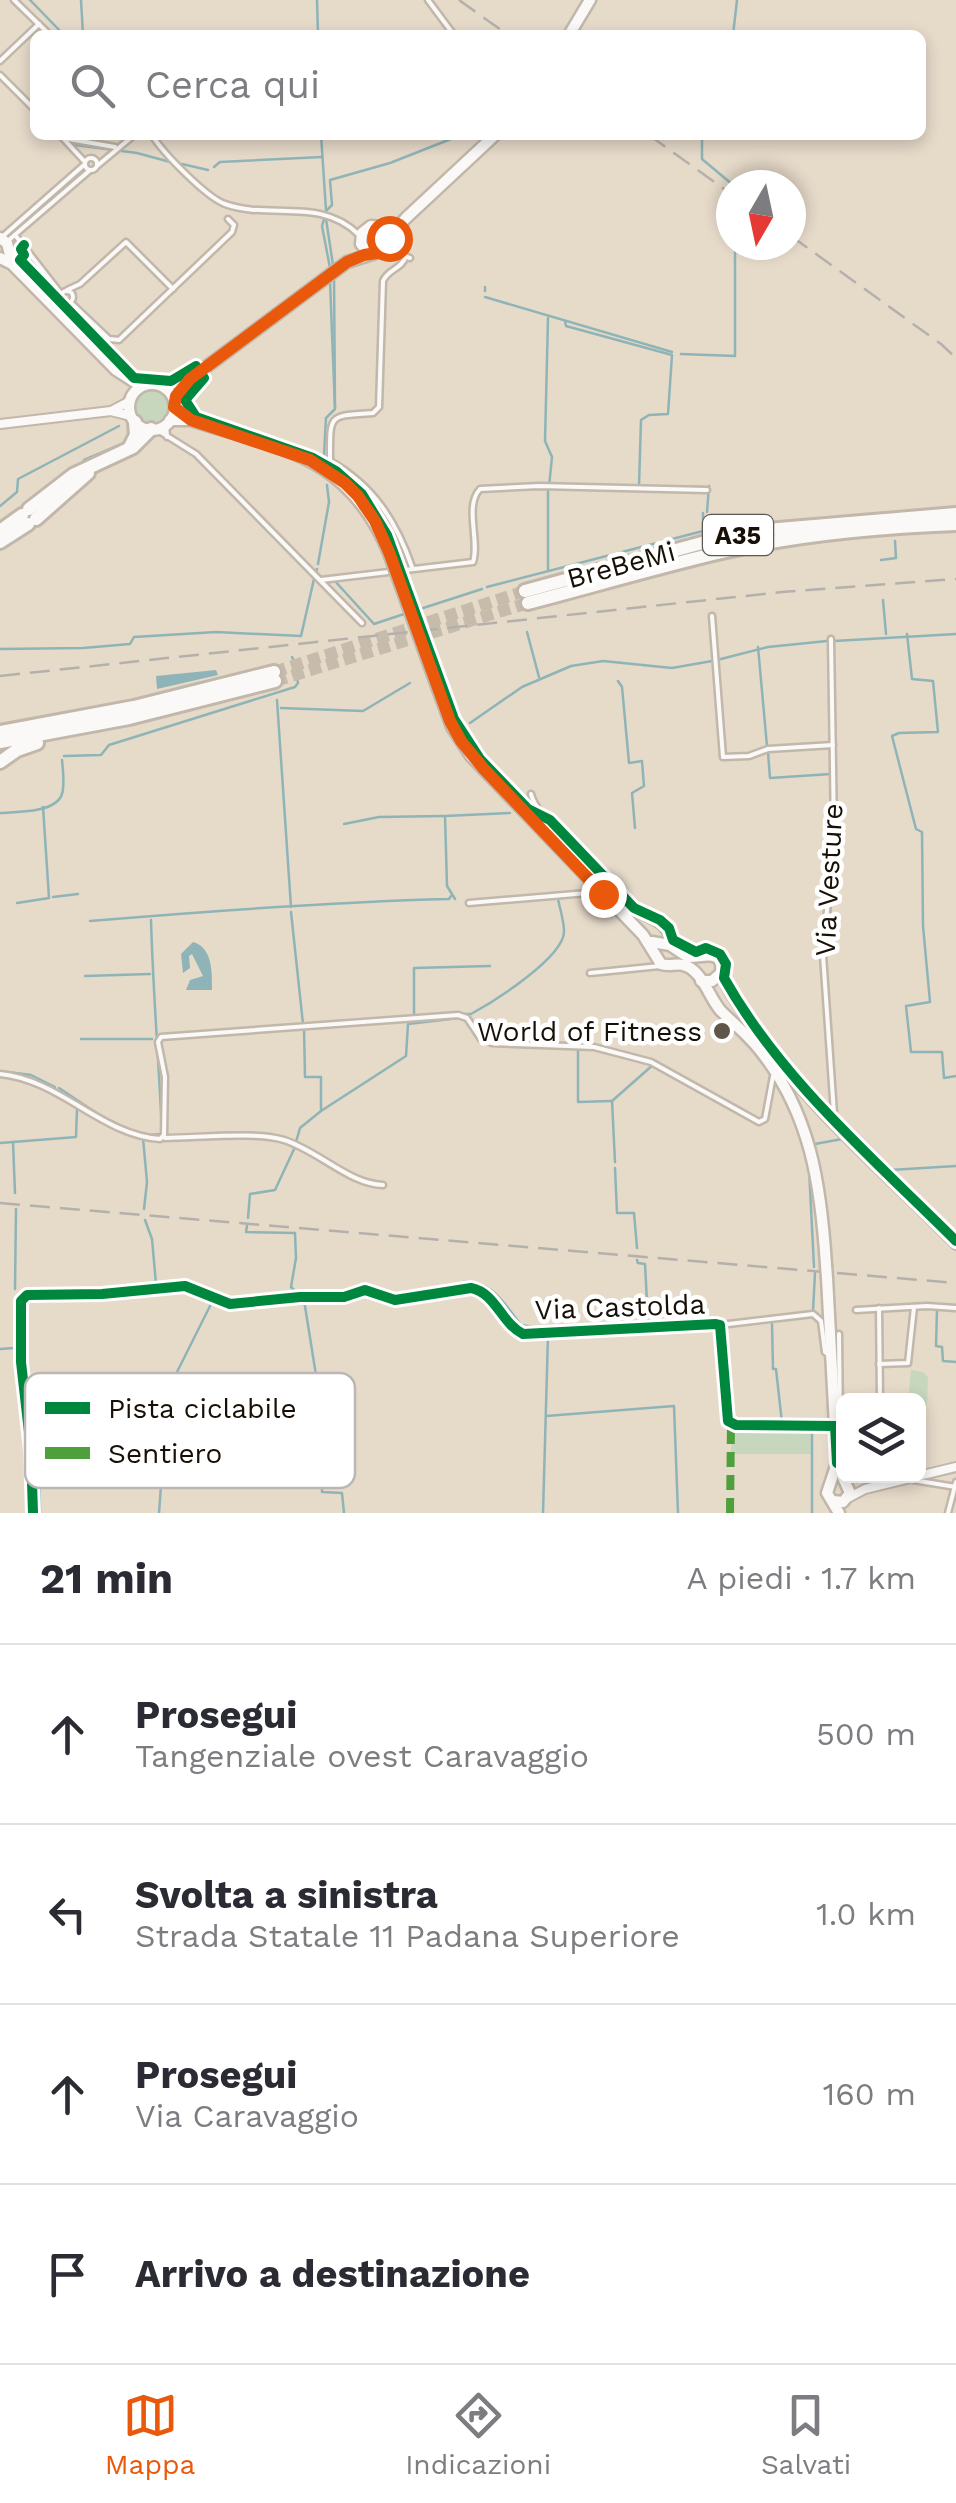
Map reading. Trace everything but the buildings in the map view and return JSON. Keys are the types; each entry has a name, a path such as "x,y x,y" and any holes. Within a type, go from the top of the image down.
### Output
{"highway":[{"path":"129,449 136,435 133,419"},
{"path":"0,542 74,476 162,428"},
{"name":"BreBeMi","path":"956,514 767,530 713,540 526,597 751,546 956,524"},
{"path":"0,531 29,517"},
{"path":"0,730 42,726 274,677 85,728 24,747 0,762"},
{"path":"0,744 39,740 85,728"}],"main road":[{"path":"573,30 590,0"},
{"path":"162,428 190,379 347,262 376,255 406,218 490,140"},
{"path":"347,262 363,237 406,218"},
{"path":"382,227 388,243"},
{"path":"363,237 369,254"},
{"path":"4,245 12,264 116,370 142,386 190,379"},
{"path":"116,370 130,398 133,419 162,428 191,420"},
{"path":"130,398 142,386"},
{"path":"161,386 191,420 285,450 324,467 345,483 362,502 389,552 461,741 643,935 664,949 688,957 713,954 721,962 719,979 711,990 714,1001"},
{"path":"664,949 690,967 714,1001 777,1073 808,1140 822,1202 836,1402"},
{"path":"701,980 719,979"},
{"path":"842,1483 847,1499 838,1509 828,1490 842,1483"}],"street":[{"path":"14,0 45,30"},
{"path":"428,0 450,30"},
{"path":"33,30 39,24"},
{"path":"0,62 30,33"},
{"path":"0,75 30,105"},
{"path":"66,140 90,170"},
{"path":"81,140 114,147"},
{"path":"4,245 51,199 127,140"},
{"path":"152,140 199,185 228,205 318,212 363,237"},
{"path":"85,160 97,163"},
{"path":"4,245 85,160"},
{"path":"4,245 72,298 109,339 116,340 232,232 234,226 228,219"},
{"path":"72,298 63,301 65,292 126,242 173,289"},
{"path":"388,243 408,257 382,282 379,407 373,413 342,413 335,418 330,431 330,460 384,505 412,568"},
{"path":"72,298 76,286"},
{"path":"111,411 130,398"},
{"path":"0,424 111,411 133,419"},
{"path":"162,428 196,454 362,623"},
{"path":"319,579 473,562 474,498 480,489 539,486 558,490 707,490"},
{"path":"712,616 723,756 749,756 768,748 833,745"},
{"name":"Via Vesture","path":"830,638 834,831 823,955 834,1113 830,1121"},
{"path":"530,794 547,824 620,899 635,912 660,924 664,949 650,968 590,973"},
{"path":"470,903 597,890"},
{"path":"650,968 664,949"},
{"path":"719,979 770,1052 830,1121 956,1244"},
{"path":"164,1138 164,1077 158,1042 161,1038 458,1016 467,1018 481,1038 492,1043 594,1047 651,1062 759,1122 765,1118 772,1078 777,1073"},
{"path":"0,1074 28,1078 56,1090 127,1133 164,1138 279,1138 316,1153 358,1181 383,1185"},
{"name":"Via Castolda","path":"25,1398 20,1354 21,1301 27,1294 102,1294 184,1286 230,1304 344,1297 365,1290 395,1300 471,1288 481,1290 523,1334 720,1325 728,1421 736,1426 836,1426"},
{"path":"880,1364 908,1363 914,1307"},
{"path":"879,1308 880,1393"},
{"path":"856,1310 956,1308"},
{"path":"720,1325 818,1316 825,1352 830,1354"},
{"path":"839,1334 840,1393"},
{"path":"926,1474 956,1467"},
{"path":"943,1470 955,1485 948,1513"},
{"path":"943,1470 940,1479 945,1486"},
{"path":"926,1481 955,1485"},
{"path":"842,1483 865,1488"},
{"path":"847,1499 865,1488 886,1483"},
{"name":"Via Castolda","path":"33,1488 34,1513"}],"green space":[{"path":"152,387 166,393 172,407 166,421 152,427 138,421 132,407 138,393"},
{"path":"911,1370 923,1372 928,1377 927,1405 926,1393 909,1393"},
{"path":"732,1427 811,1429 811,1454 731,1454"}],"water":[{"path":"216,670 218,675 157,689 156,676"},
{"path":"193,942 208,955 212,990 186,990 190,980 203,976 192,954 190,968 183,973 181,954"}],"waterway":[{"path":"30,0 59,30"},
{"path":"81,0 83,30"},
{"path":"317,0 318,30"},
{"path":"734,30 737,0"},
{"path":"321,140 326,210"},
{"path":"326,211 332,205 330,180 390,163 448,140"},
{"path":"702,140 702,159 716,171"},
{"path":"75,145 137,153 174,163"},
{"path":"214,167 220,162 322,157"},
{"path":"182,164 208,170"},
{"path":"325,216 322,226 330,268"},
{"path":"326,219 333,265"},
{"path":"681,354 735,356 735,260"},
{"path":"334,276 335,408"},
{"path":"324,455 326,418 335,409 330,281"},
{"path":"485,297 672,352"},
{"path":"548,318 545,441 552,457 549,487"},
{"path":"565,321 566,326 672,355 668,414 649,415 641,420 639,486 704,487"},
{"path":"0,506 17,492 18,479 119,426"},
{"path":"84,460 122,444"},
{"path":"318,564 329,502 327,485"},
{"path":"707,512 709,486"},
{"path":"548,490 548,569"},
{"path":"487,587 703,531 703,513"},
{"path":"881,560 896,558 895,541"},
{"path":"0,649 83,648 130,644 134,637 216,632 301,636 314,579"},
{"path":"334,580 374,624 407,613"},
{"path":"414,611 482,589"},
{"path":"883,600 886,634"},
{"path":"527,632 539,677"},
{"path":"907,634 912,679 933,681 938,732 892,736 916,829 922,832 923,926 930,1002 906,1006 911,1052 942,1052 944,1078 956,1076"},
{"path":"834,641 956,634"},
{"path":"717,660 768,647 827,641"},
{"path":"758,647 767,746"},
{"path":"470,723 522,687 571,666 603,661 672,668 712,661"},
{"path":"64,756 101,755 109,745 295,687 298,683 293,662"},
{"path":"618,681 622,687 629,763 642,761 644,786 632,793 635,828"},
{"path":"281,708 363,711 410,683"},
{"path":"277,700 291,907"},
{"path":"768,752 770,778 831,774"},
{"path":"0,813 35,810 58,800 63,786 62,760"},
{"path":"17,903 49,898 43,807"},
{"path":"455,899 447,886 445,816 510,813"},
{"path":"344,824 379,817 443,816"},
{"path":"829,929 837,832"},
{"path":"53,897 78,894"},
{"path":"90,921 451,896"},
{"path":"465,1014 510,989 553,953 564,931 558,899"},
{"path":"291,912 303,1024"},
{"path":"150,1135 162,1134 151,920"},
{"path":"303,1024 414,1016 414,968 490,966"},
{"path":"85,976 150,974"},
{"path":"321,1111 406,1056 408,1024 459,1018"},
{"path":"296,1142 300,1128 321,1111 321,1077 305,1077 304,1028"},
{"path":"81,1039 152,1039"},
{"path":"578,1048 578,1102 611,1101"},
{"path":"615,1162 612,1101 654,1064"},
{"path":"0,1071 31,1075 55,1087"},
{"path":"59,1088 110,1122"},
{"path":"15,1193 13,1142 76,1137 77,1109"},
{"path":"143,1138 147,1182 144,1209"},
{"path":"815,1144 842,1139"},
{"path":"0,1143 13,1142"},
{"path":"248,1218 250,1194 275,1190 295,1147"},
{"path":"890,1170 956,1166"},
{"path":"615,1168 617,1213 634,1213 637,1248"},
{"path":"809,1168 814,1267"},
{"path":"15,1289 16,1209"},
{"path":"145,1220 152,1239 156,1284 186,1281 216,1295"},
{"path":"247,1226 246,1232 295,1233 291,1287 297,1293 343,1294 361,1287 398,1297 458,1284"},
{"path":"637,1260 645,1264 648,1321"},
{"path":"794,1314 813,1311 815,1273"},
{"path":"464,1282 490,1289 521,1325 549,1330 578,1329"},
{"path":"304,1300 316,1373"},
{"path":"176,1373 212,1302"},
{"path":"937,1310 936,1346 942,1347 943,1361 956,1362"},
{"path":"596,1329 657,1322 732,1323"},
{"path":"772,1324 773,1369 782,1423"},
{"path":"543,1513 548,1335"},
{"path":"0,1349 14,1348"},
{"path":"24,1351 27,1373"},
{"path":"546,1416 674,1406 678,1513"},
{"path":"812,1430 812,1513"},
{"path":"40,1488 40,1513"},
{"path":"159,1513 161,1488"},
{"path":"322,1488 322,1492 342,1493 344,1513"}],"tunnel":[{"path":"274,672 525,591"},
{"path":"275,681 528,603"}],"railway":[{"path":"459,0 501,30"},
{"path":"656,140 716,183"},
{"path":"806,247 956,358"},
{"path":"0,676 782,592 956,579"},
{"path":"0,1203 956,1283"}],"marked path":[{"path":"730,1513 731,1423"}],"cycle path":[{"path":"24,245 20,260 134,378 171,381 196,366 204,378 185,400 196,417 313,458 336,471 362,494 387,535 454,719 480,759 528,809 550,820 634,908 669,928 673,940 696,952 706,948 720,954 726,964 724,978 773,1051 831,1117 956,1241"},
{"path":"25,1397 21,1301 27,1295 102,1294 185,1286 230,1304 344,1297 365,1290 395,1300 471,1288 487,1296 523,1334 720,1325 728,1421 736,1425 835,1426 836,1444"},
{"path":"32,1488 33,1513"}],"place":[{"name":"World of Fitness","path":"722,1031"}],"route":[{"path":"389,238 383,252 347,262 190,379 176,396 174,407 191,420 310,460 358,496 386,544 450,721 461,741 603,894"}]}
